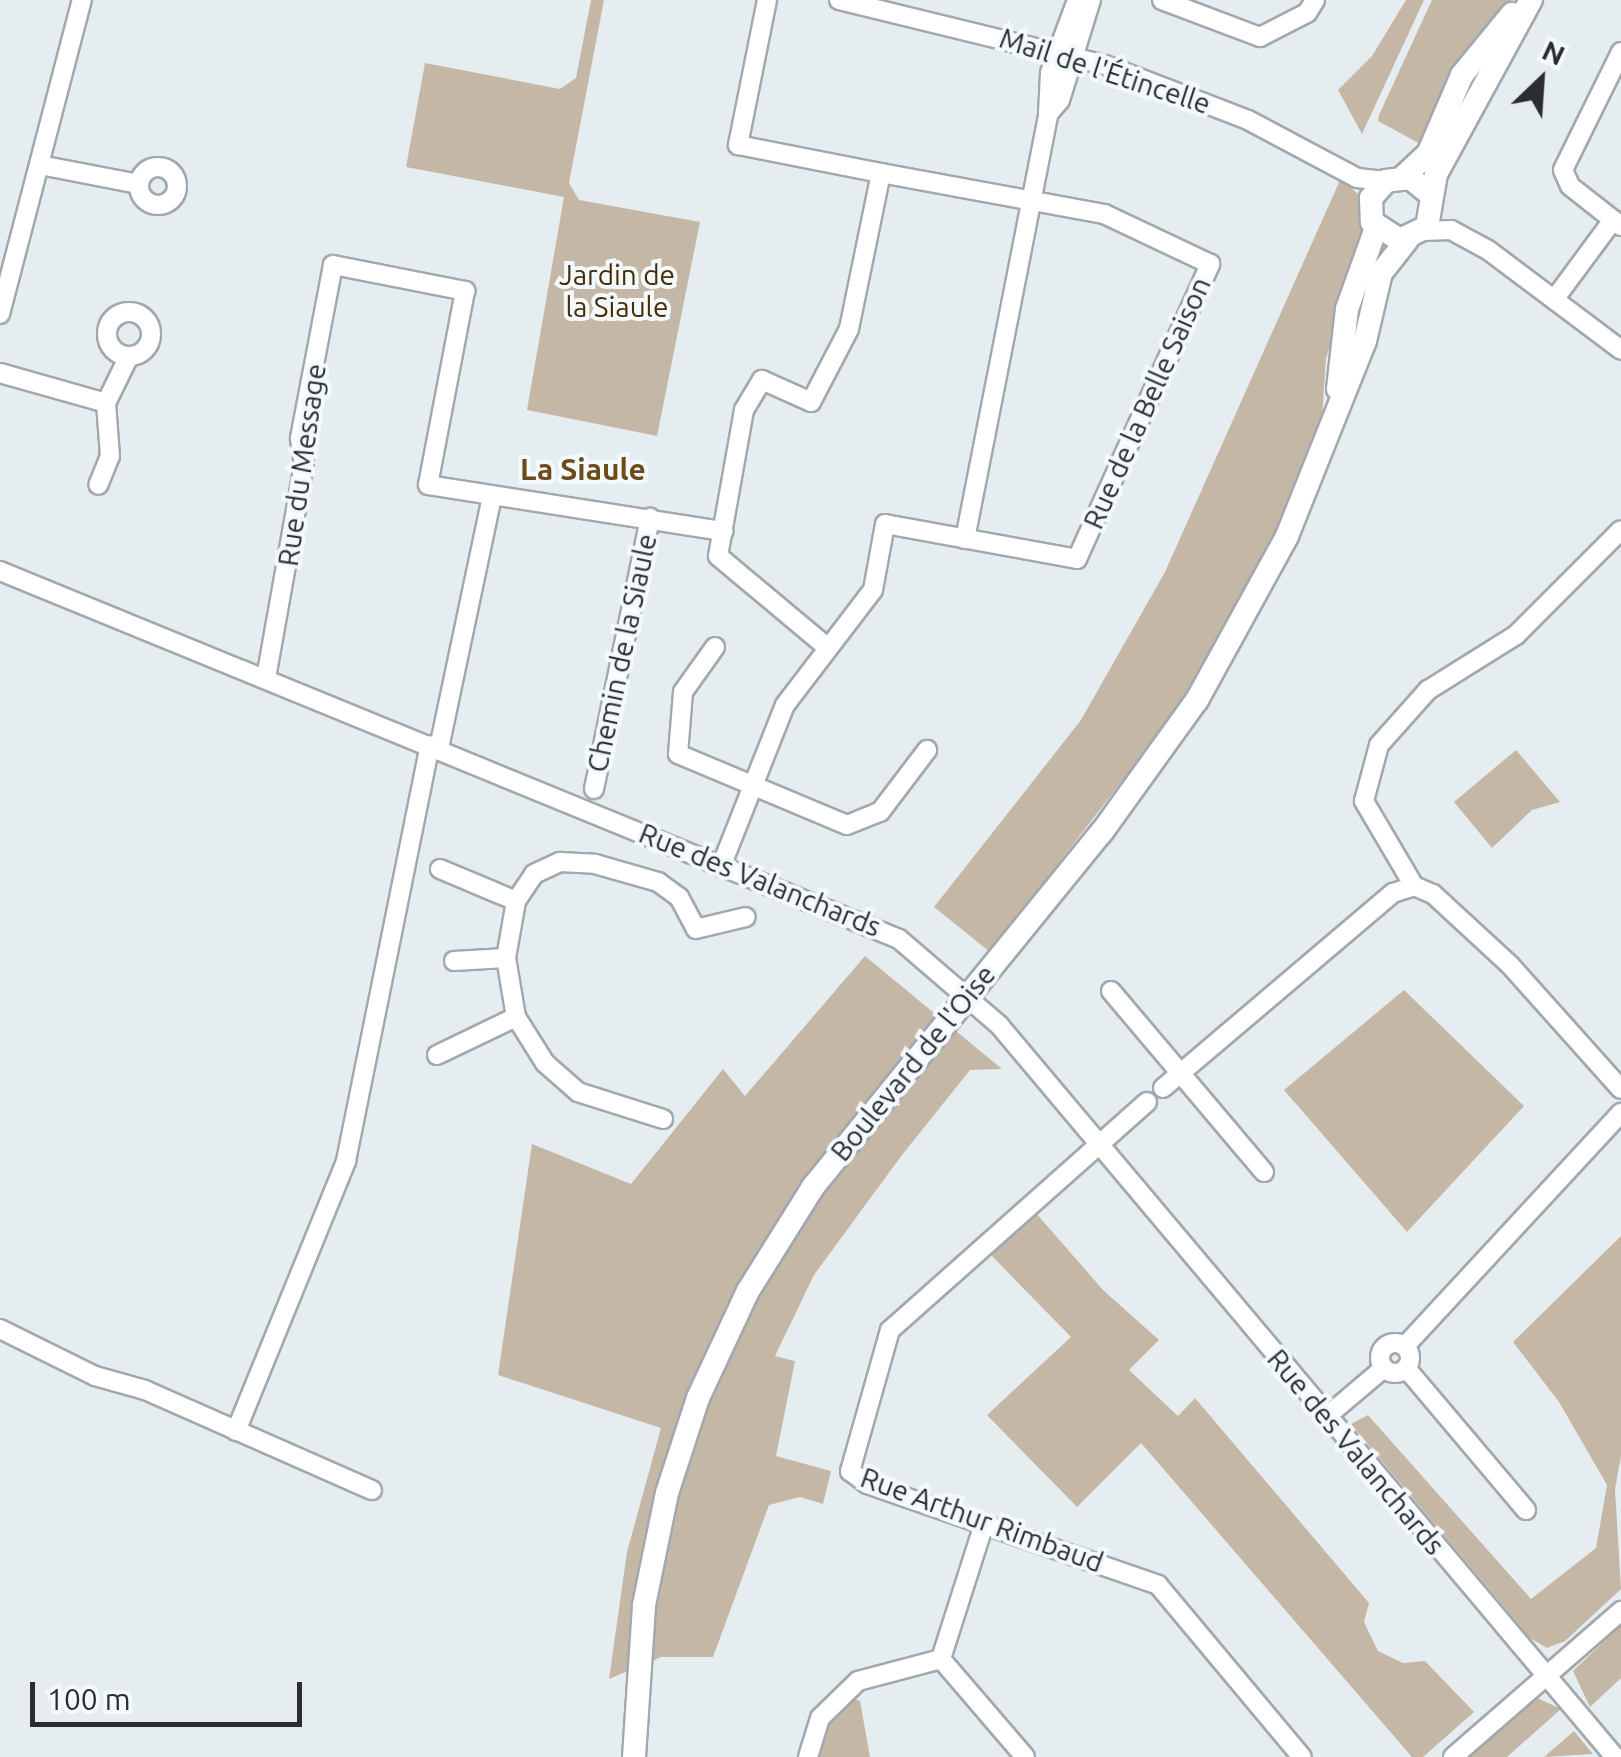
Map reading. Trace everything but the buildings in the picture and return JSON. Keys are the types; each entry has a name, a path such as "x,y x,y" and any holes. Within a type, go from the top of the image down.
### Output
{"main road":[{"path":"1415,235 1376,228 1370,201 1432,146 1462,75 1528,0"},
{"path":"1394,179 1431,200 1528,0"},
{"name":"Boulevard de l'Oise","path":"634,1757 636,1681 652,1554 709,1372 748,1291 802,1203 1187,714 1287,536 1334,427 1382,273 1415,235 1431,200"},
{"name":"Boulevard de l'Oise","path":"1334,427 1344,322 1376,228"}],"street":[{"path":"0,314 82,0"},
{"name":"Rue de la Belle Saison","path":"722,864 785,705 872,590 885,524 1077,559 1210,264 1104,214 738,145 767,0"},
{"name":"Mail de l'Étincelle","path":"839,0 1067,54 1248,120 1357,178 1394,179"},
{"path":"1067,54 1076,0"},
{"path":"966,539 1048,114 1044,97 1091,0"},
{"path":"1162,0 1260,37 1308,13 1315,0"},
{"path":"1556,298 1617,223 1570,186 1563,170 1621,52"},
{"path":"40,166 139,184"},
{"path":"828,648 718,556 744,410 762,380 811,402 849,329 881,173"},
{"path":"1357,178 1370,201"},
{"path":"1431,200 1454,231 1556,298 1621,350"},
{"path":"1415,235 1454,231"},
{"name":"Rue du Message","path":"266,678 304,464 300,438 333,264 465,290 428,485 492,496"},
{"path":"98,485 110,456 106,404 129,356"},
{"path":"0,373 106,404"},
{"path":"236,1430 346,1161 434,746 492,496 723,531"},
{"name":"Chemin de la Siaule","path":"594,789 650,518"},
{"path":"1621,530 1516,635 1428,690 1379,745 1364,800 1414,886 1434,894 1532,987 1621,1089"},
{"name":"Rue des Valanchards","path":"0,571 887,932 969,994 1615,1757"},
{"path":"715,646 684,692 678,754 847,825 880,812 928,750"},
{"path":"663,1119 578,1092 545,1063 516,1018 506,958 516,901 534,874 560,862 594,864 658,882 679,897 696,929 746,917"},
{"path":"440,869 516,901"},
{"path":"1164,1088 1394,893 1414,886"},
{"path":"454,961 506,958"},
{"path":"1111,991 1264,1172"},
{"path":"437,1055 516,1018"},
{"name":"Rue Arthur Rimbaud","path":"1147,1102 897,1321 870,1390 851,1474 1158,1585 1302,1757"},
{"path":"1526,1510 1406,1368 1405,1346 1621,1113"},
{"path":"0,1328 95,1376 236,1430 372,1490"},
{"path":"1384,1368 1386,1345 1405,1346"},
{"path":"1326,1417 1384,1368 1406,1368"},
{"path":"940,1659 984,1524"},
{"path":"1453,1757 1621,1611"},
{"path":"808,1757 820,1718 858,1680 940,1659"},
{"path":"940,1659 1025,1757"}],"green space":[{"name":"Jardin de la Siaule","path":"591,0 604,0 569,183 579,200 700,222 657,436 527,410 564,197 406,167 425,63 560,89 576,78"},
{"path":"1406,0 1424,0 1362,134 1338,90 1372,56"},
{"path":"1432,0 1511,0 1480,38 1424,146 1378,121"},
{"path":"1341,178 1359,195 1366,241 1326,358 1321,433 1283,522 1179,707 990,952 934,907 1081,720 1165,572"},
{"path":"1516,750 1560,802 1532,810 1492,848 1454,802"},
{"path":"865,956 1002,1069 970,1070 902,1155 814,1275 775,1356 795,1361 776,1456 831,1471 823,1504 800,1497 769,1505 713,1657 661,1657 609,1679 627,1552 661,1428 498,1375 532,1144 631,1184 723,1069 745,1096"},
{"path":"1404,990 1524,1106 1407,1232 1284,1090"},
{"path":"1035,1212 1103,1290 1159,1340 1129,1370 1178,1416 1195,1398 1369,1603 1364,1622 1378,1651 1403,1663 1425,1661 1474,1712 1423,1757 1412,1757 1141,1443 1077,1507 987,1415 1071,1337 990,1254"},
{"path":"1621,1236 1621,1456 1615,1489 1621,1589 1565,1641 1547,1648 1530,1638 1351,1424 1368,1415 1531,1599 1596,1548 1607,1485 1559,1402 1513,1342"},
{"path":"1621,1625 1621,1678 1590,1707 1573,1671"},
{"path":"845,1696 860,1701 870,1757 814,1757 817,1737"},
{"path":"1535,1697 1561,1709 1507,1757 1464,1757"},
{"path":"1574,1731 1593,1754 1544,1757"}],"district":[{"name":"La Siaule","path":"583,469"}]}
